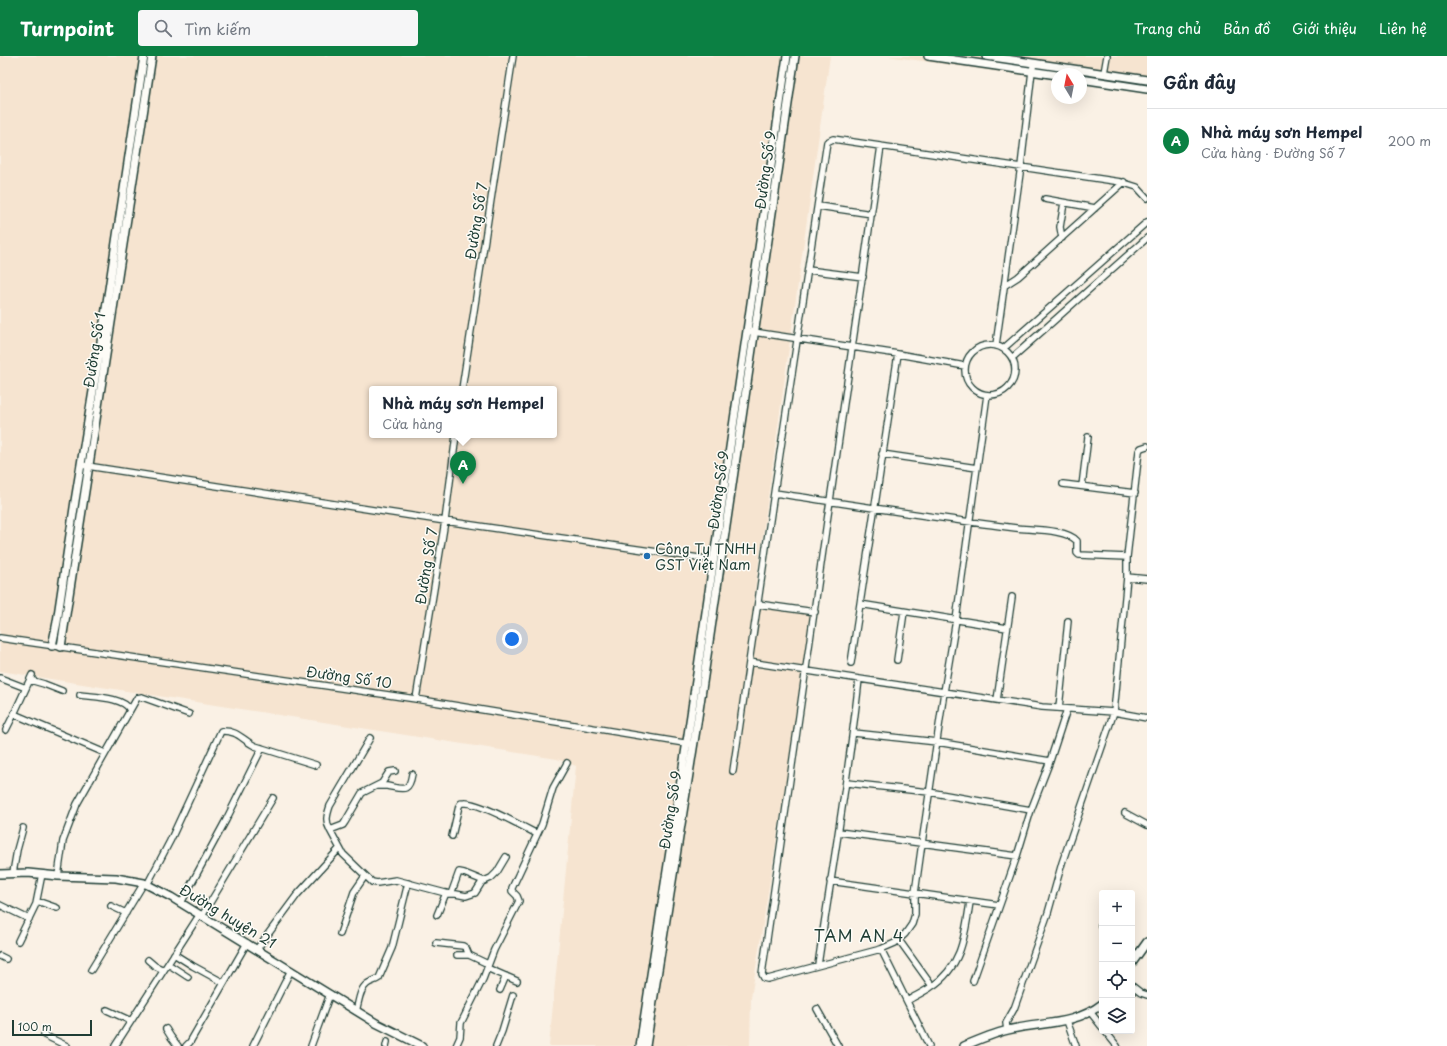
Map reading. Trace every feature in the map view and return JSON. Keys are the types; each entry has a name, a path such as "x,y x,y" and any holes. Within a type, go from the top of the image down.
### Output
{"street":[{"name":"Đường Số 1","path":"52,646 57,622 144,56"},
{"name":"Đường Số 1","path":"61,647 152,56"},
{"name":"Đường Số 7","path":"462,386 513,56"},
{"name":"Đường Số 9","path":"646,1046 694,744 787,56"},
{"name":"Đường Số 9","path":"640,1046 712,560 751,331 795,56"},
{"path":"928,56 1051,74"},
{"path":"986,56 1147,80"},
{"path":"1104,73 1107,56"},
{"path":"996,345 1034,63"},
{"path":"1087,80 1147,88"},
{"path":"733,771 827,142 833,139 1124,182 1137,187 1147,198"},
{"path":"881,146 821,557 815,612 804,672 762,974 764,978 768,979 895,943 905,934 912,924 915,914 915,893 929,792 956,620 976,468 988,395"},
{"path":"1004,286 1018,277 1124,182"},
{"path":"1045,199 1095,208"},
{"path":"1062,238 1060,227 1064,203"},
{"path":"818,206 872,214"},
{"path":"1004,348 1147,222"},
{"path":"1012,358 1147,238"},
{"path":"808,270 863,277"},
{"path":"751,331 965,366"},
{"path":"986,345 996,345 1004,348 1015,363 1016,372 1011,384 1001,393 988,395 979,392 972,387 966,375 965,366 968,358 974,350 986,345"},
{"path":"851,663 898,354"},
{"path":"1082,486 1088,437"},
{"name":"Đường Số 7","path":"416,699 445,521 456,438"},
{"path":"1007,1030 1007,1020 1014,1009 1048,914 1062,863 1114,712 1127,577 1127,557 1139,451 1141,448 1147,446"},
{"path":"882,454 976,468"},
{"path":"81,465 712,560"},
{"path":"1063,484 1135,493"},
{"path":"774,493 874,509 1029,530 1064,533 1075,538 1077,541 1077,553 1079,555 1127,557"},
{"path":"1127,577 1147,579"},
{"path":"997,700 1012,597"},
{"path":"758,604 815,612"},
{"path":"860,604 1008,628"},
{"path":"897,660 904,612"},
{"path":"1059,708 1068,621"},
{"name":"Đường Số 10","path":"0,638 416,699 694,744"},
{"path":"749,662 804,672 1042,707 1114,712 1147,718"},
{"path":"0,678 26,688"},
{"path":"6,730 31,678 62,692"},
{"path":"818,964 830,881 847,783 854,733 859,679"},
{"path":"80,695 113,699 127,704 130,710"},
{"path":"58,876 63,841 77,804 137,698 139,696 189,714"},
{"path":"973,981 1067,709"},
{"path":"14,714 105,754"},
{"path":"91,970 170,841 220,732 223,730 239,734 248,743 316,765"},
{"path":"854,733 937,742 1050,761"},
{"path":"370,738 330,806 326,817 327,823 339,849 365,876 372,882 392,879 466,896 475,893 484,881 494,876 506,857"},
{"path":"181,903 226,820 262,748"},
{"path":"456,1046 459,1040 461,1023 494,950 519,901 512,891 512,888 537,834 554,788 567,763"},
{"path":"330,830 342,825 362,793 384,781 389,772 395,770"},
{"path":"377,785 405,789 410,785 412,774"},
{"path":"847,783 929,792 1031,810"},
{"path":"115,1046 201,915 273,798"},
{"path":"452,836 461,803 482,807 537,834"},
{"path":"1126,813 1147,825"},
{"path":"13,873 23,828"},
{"path":"839,832 1017,856"},
{"path":"257,949 297,896 339,849"},
{"path":"437,915 459,872 484,881"},
{"name":"Đường huyện 21","path":"0,874 13,873 116,878 145,884 201,915 376,1023 422,1046"},
{"path":"18,941 37,901 42,874"},
{"path":"340,934 354,892 365,876"},
{"path":"830,881 998,905"},
{"path":"356,1011 361,991 367,984 379,978 392,948 408,883"},
{"path":"37,901 57,908"},
{"path":"907,1001 944,977 957,959 963,941 970,902"},
{"path":"0,905 29,920"},
{"path":"111,906 126,913"},
{"path":"899,940 932,986"},
{"path":"186,1046 190,1042 247,943"},
{"path":"436,943 463,946 466,948 469,955 517,981"},
{"path":"1135,953 1146,946"},
{"path":"881,948 929,1046"},
{"path":"174,954 224,983"},
{"path":"457,954 462,956 469,955"},
{"path":"148,960 155,966 164,970"},
{"path":"168,964 188,977"},
{"path":"253,1046 291,970"},
{"path":"500,990 506,976"},
{"path":"1135,988 1147,995"},
{"path":"311,1046 330,994"},
{"path":"496,1046 513,995"},
{"path":"964,1046 990,1035 1007,1030 1067,1021 1091,1013 1099,1006"},
{"path":"817,1009 838,1046"},
{"path":"107,1010 130,1022"},
{"path":"1091,1013 1099,1023"},
{"path":"1067,1021 1076,1046"},
{"path":"166,1029 178,1046"},
{"path":"1107,1034 1117,1046"},
{"path":"44,1035 67,1046"}],"shaded area":[{"path":"0,56 830,56 753,604 813,614 751,998 750,1046 549,1046 576,766 557,759 0,671"},
{"path":"887,56 1147,56 1147,93 1087,85 1087,68 1051,68 1051,79"}],"place":[{"name":"Nhà máy sơn Hempel","path":"463,484"},
{"name":"Công Ty TNHH GST Việt Nam","path":"647,556"}],"district":[{"name":"TAM AN 4","path":"859,935"}]}
